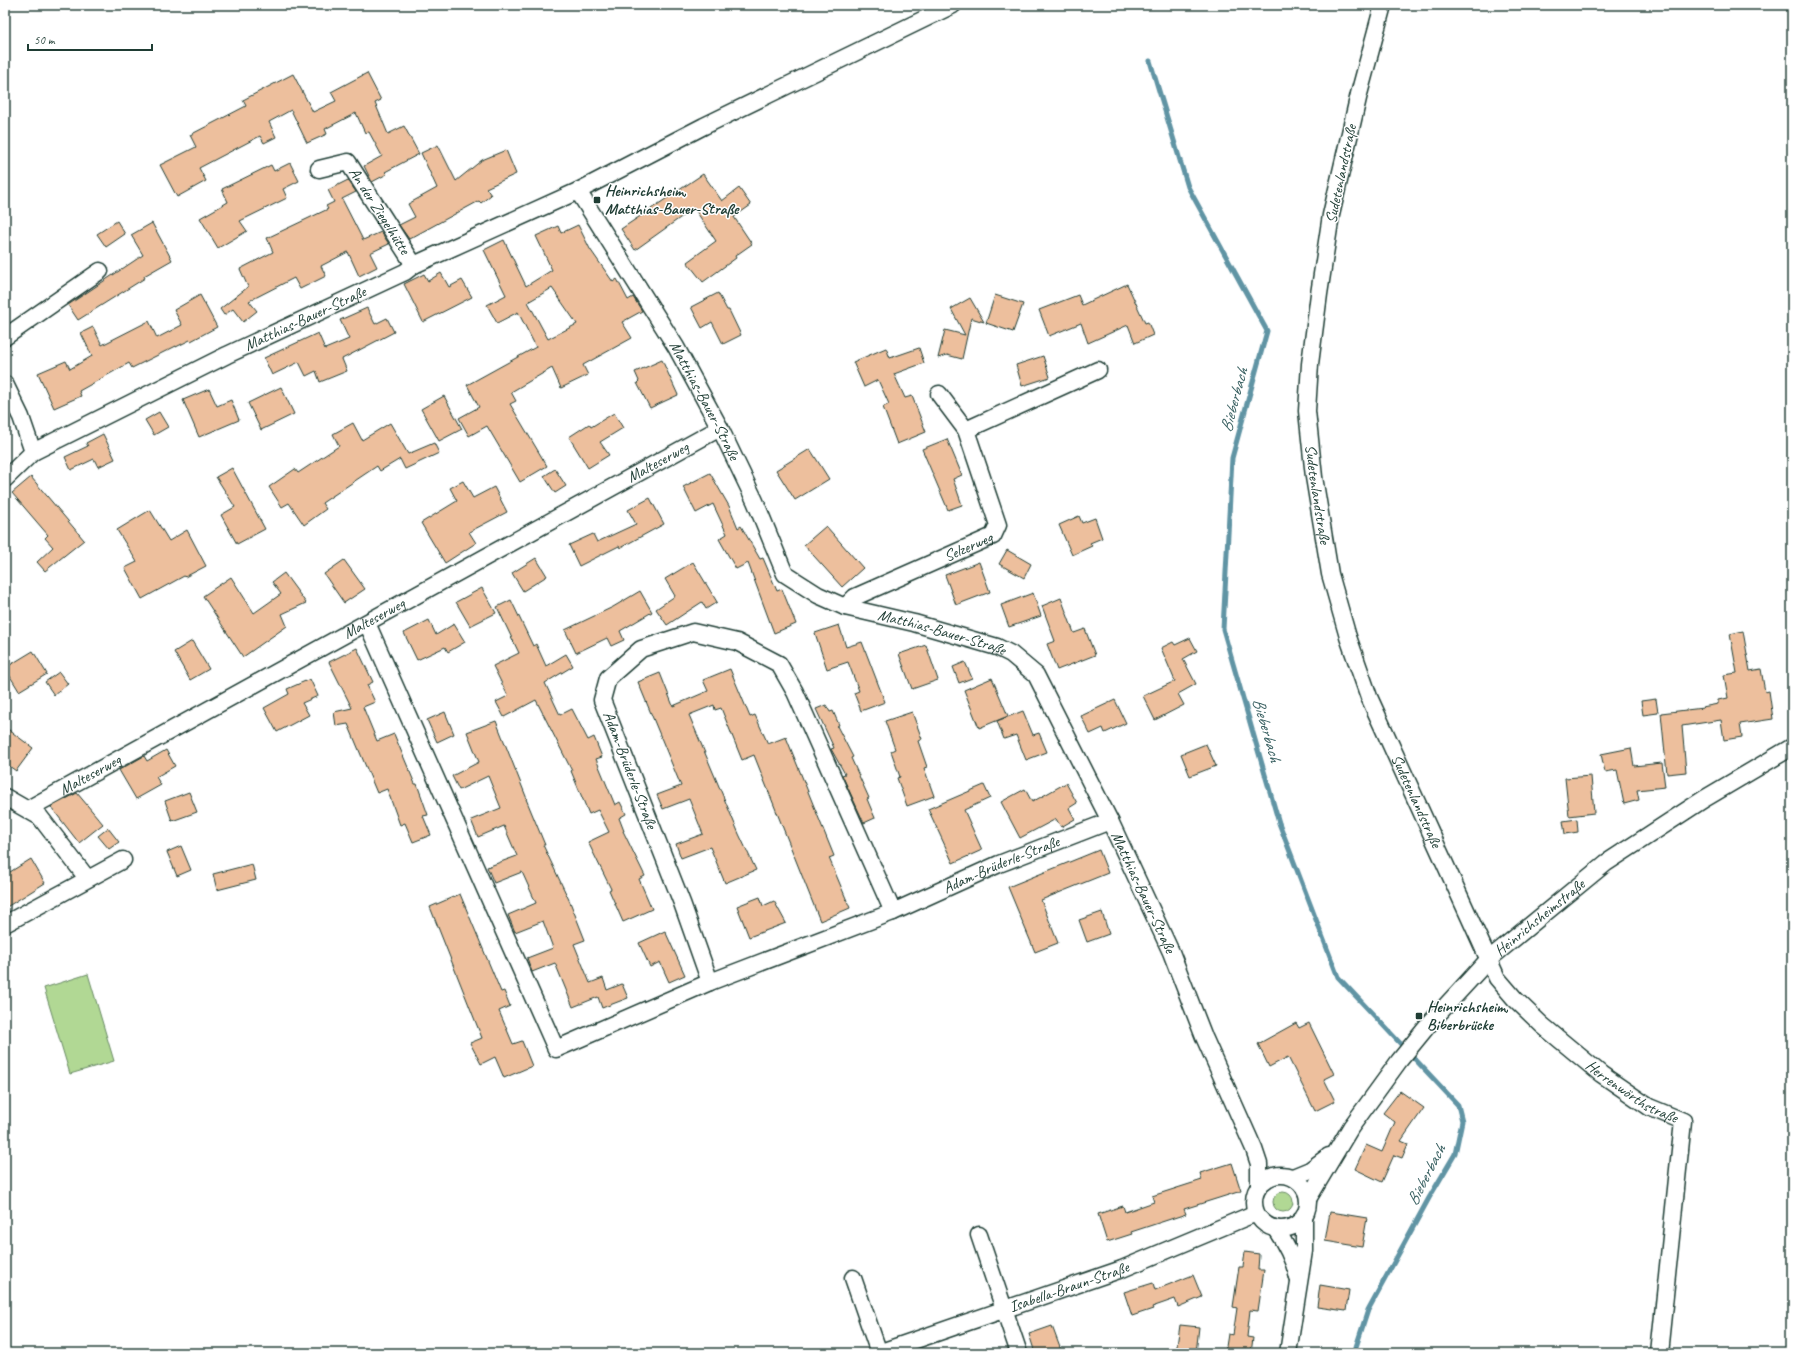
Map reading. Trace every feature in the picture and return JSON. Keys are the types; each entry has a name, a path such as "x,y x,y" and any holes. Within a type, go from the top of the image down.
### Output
{"street":[{"name":"Matthias-Bauer-Straße","path":"5,479 33,452 227,355 405,272 414,265 578,191 704,126 953,5"},
{"name":"Sudetenlandstraße","path":"1383,5 1359,94 1334,200 1319,294 1310,364 1308,411 1314,477 1330,574 1348,637 1369,697 1488,960"},
{"name":"An der Ziegelhütte","path":"319,169 348,162 414,265"},
{"name":"Matthias-Bauer-Straße","path":"578,191 676,347 720,428 755,501 785,574 818,595 844,607 927,627 997,647 1025,664 1036,675 1110,821 1171,952 1204,1037 1259,1164 1259,1186"},
{"path":"5,337 100,271"},
{"path":"966,430 1098,370"},
{"path":"5,384 21,417 33,452"},
{"name":"Selzerweg","path":"844,607 855,597 993,536 998,525 966,430 939,394"},
{"name":"Malteserweg","path":"28,809 720,428"},
{"name":"Adam-Brüderle-Straße","path":"367,623 556,1049 710,982 893,912 999,864 1110,821"},
{"name":"Adam-Brüderle-Straße","path":"710,982 682,903 602,700 608,678 642,649 693,632 737,642 779,664 794,692 893,912"},
{"name":"Heinrichsheimstraße","path":"1288,1353 1305,1240 1304,1215 1308,1199 1339,1146 1414,1041 1488,960 1606,863 1704,799 1792,747"},
{"path":"5,798 28,809 40,817 87,878"},
{"path":"5,924 87,878 123,860"},
{"name":"Herrenwörthstraße","path":"1488,960 1496,978 1515,999 1542,1025 1601,1074 1649,1107 1683,1121 1659,1353"},
{"name":"Matthias-Bauer-Straße","path":"1244,1128 1268,1160 1288,1176"},
{"name":"Heinrichsheimstraße","path":"1259,1186 1266,1179 1274,1176 1288,1176 1310,1170 1339,1146"},
{"path":"1288,1176 1300,1183 1308,1199"},
{"path":"1256,1213 1254,1204 1255,1194 1259,1186"},
{"name":"Heinrichsheimstraße","path":"1256,1213 1267,1225 1275,1228 1287,1246 1295,1265 1299,1283"},
{"name":"Isabella-Braun-Straße","path":"879,1353 1122,1269 1256,1213"},
{"path":"1275,1228 1292,1227 1304,1215"},
{"path":"979,1235 1019,1353"},
{"path":"854,1278 879,1353"}],"green space":[{"path":"88,974 114,1061 70,1074 44,988"},
{"path":"1283,1192 1290,1195 1293,1202 1290,1209 1283,1212 1276,1209 1273,1202 1276,1195"}],"building":[{"path":"367,73 381,100 375,103 388,134 404,126 419,154 385,172 387,174 372,182 364,166 382,156 369,132 365,133 356,113 325,129 327,134 307,143 291,110 269,122 276,137 264,143 260,136 199,168 206,181 177,197 160,165 196,147 190,135 246,106 243,100 293,74 313,112 336,101 331,92"},
{"path":"438,145 456,181 482,160 506,150 516,174 486,188 491,195 481,203 479,201 409,239 399,225 415,217 408,204 437,188 421,153"},
{"path":"290,163 299,181 283,189 287,198 240,221 247,231 218,248 200,218 228,202 222,189 271,165 274,171"},
{"path":"703,174 722,201 739,188 751,205 734,217 752,244 735,256 736,258 703,282 687,262 716,241 694,208 635,250 621,229"},
{"path":"348,180 356,192 342,199 363,240 381,232 389,244 370,253 377,267 359,276 348,252 321,266 326,276 300,289 294,278 249,301 257,311 243,322 233,309 224,315 220,309 248,287 240,269 273,252 267,238 328,209 326,206 334,202 328,190"},
{"path":"117,221 125,234 106,247 97,234"},
{"path":"152,223 172,260 144,276 145,278 78,320 68,305 143,255 131,235"},
{"path":"578,225 590,249 613,282 617,279 628,300 633,297 642,311 622,322 632,338 583,365 588,375 561,388 552,368 511,392 516,401 510,404 547,466 520,482 487,426 469,436 459,418 479,407 467,385 536,347 518,312 497,323 487,305 506,295 484,250 504,240 526,286 552,270 536,236 558,226 561,233","holes":["552,288 577,324 548,339 528,302"]},
{"path":"441,273 449,287 462,280 472,297 423,322 404,284 424,274 428,281"},
{"path":"1127,284 1145,323 1148,322 1153,335 1135,343 1128,325 1088,343 1081,323 1049,336 1039,310 1078,295 1082,305"},
{"path":"718,293 727,310 729,310 741,335 723,344 712,322 702,328 691,307"},
{"path":"200,295 217,327 191,341 190,340 176,346 132,368 129,363 79,391 81,396 54,408 38,373 66,361 70,369 92,356 81,333 93,327 102,345 149,321 157,338 182,325 174,310"},
{"path":"995,295 1023,304 1013,332 986,323"},
{"path":"970,298 984,322 971,318 962,359 947,355 938,358 945,330 965,335 951,309"},
{"path":"367,308 375,324 387,318 394,332 342,359 347,371 320,382 316,371 306,376 299,362 272,375 264,358 318,333 325,349 349,339 340,320"},
{"path":"886,348 890,358 919,348 924,363 894,374 905,398 912,396 926,432 897,444 883,407 889,404 878,380 864,387 853,362"},
{"path":"1043,356 1050,377 1022,386 1016,365"},
{"path":"662,360 678,395 650,408 637,383 639,381 635,372"},
{"path":"281,387 294,414 261,430 248,403"},
{"path":"209,389 217,406 231,400 239,420 199,437 183,400"},
{"path":"444,396 462,429 439,441 421,409"},
{"path":"159,412 168,427 154,435 145,420"},
{"path":"614,413 623,428 600,442 609,455 588,468 569,437 589,424 591,427"},
{"path":"353,423 362,440 390,423 408,454 434,443 439,453 405,469 400,459 380,471 377,466 322,503 326,509 304,525 289,503 282,507 269,487 295,469 298,473 339,446 333,434"},
{"path":"103,434 115,459 98,467 94,459 71,470 65,457 88,446 86,443"},
{"path":"947,439 962,475 953,479 962,505 948,510 922,449"},
{"path":"810,449 829,479 795,500 776,470"},
{"path":"232,468 265,529 237,544 221,515 235,507 216,477"},
{"path":"555,469 566,486 555,493 544,476"},
{"path":"710,473 729,506 738,528 741,526 760,559 763,558 777,591 782,589 796,624 774,633 748,563 736,569 719,539 727,534 713,504 696,513 683,487"},
{"path":"31,477 84,540 45,571 37,562 53,547 45,538 48,535 12,493"},
{"path":"463,481 473,498 494,487 507,512 469,532 476,543 445,563 421,523 457,501 450,488"},
{"path":"650,498 664,524 620,548 619,546 579,566 569,545 593,534 597,542 636,524 628,510"},
{"path":"150,510 169,541 187,530 206,566 142,599 125,568 137,562 117,530"},
{"path":"1079,516 1082,523 1095,518 1102,538 1090,543 1092,546 1072,555 1059,525"},
{"path":"826,526 863,568 842,587 804,545"},
{"path":"1007,550 1031,564 1024,578 999,564"},
{"path":"536,558 547,576 523,591 512,573"},
{"path":"344,560 365,589 344,603 324,574"},
{"path":"693,562 717,602 706,609 702,602 667,625 656,609 675,596 665,579"},
{"path":"979,562 990,592 956,605 945,575"},
{"path":"284,573 306,603 282,614 287,626 243,657 203,596 231,577 254,613 281,594 272,582"},
{"path":"482,588 496,613 470,626 456,602"},
{"path":"640,591 652,612 620,631 624,640 611,646 607,638 576,653 565,630 613,607"},
{"path":"1033,593 1041,616 1009,627 1001,605"},
{"path":"1061,598 1074,633 1085,629 1095,655 1057,670 1047,644 1055,641 1042,606"},
{"path":"511,600 533,646 536,644 546,666 566,654 573,666 545,683 560,715 572,709 588,740 594,737 602,757 596,759 615,805 620,802 626,814 619,818 623,831 645,876 639,879 652,909 623,922 609,890 611,889 588,842 609,832 598,810 589,814 572,771 536,700 504,717 496,702 508,696 493,666 519,653 497,607"},
{"path":"429,620 436,635 454,624 465,642 448,652 445,647 417,660 404,633"},
{"path":"839,625 846,647 862,642 885,702 861,711 854,693 859,691 848,662 827,669 815,633"},
{"path":"1743,631 1750,671 1761,669 1765,692 1769,691 1773,719 1740,724 1742,737 1724,740 1721,720 1682,726 1686,772 1667,774 1661,713 1703,708 1702,707 1718,704 1718,700 1728,698 1724,675 1737,673 1730,634"},
{"path":"1190,638 1197,651 1183,659 1196,684 1178,694 1184,705 1155,720 1143,696 1175,681 1161,648 1173,642 1175,645"},
{"path":"192,641 209,669 190,680 174,652"},
{"path":"926,645 938,680 912,689 899,654"},
{"path":"357,648 373,682 367,685 375,702 363,707 377,741 394,734 415,784 417,784 428,815 423,816 431,835 413,842 405,823 400,825 387,789 377,793 348,724 336,726 334,712 352,708 329,662"},
{"path":"33,651 47,674 19,691 5,668"},
{"path":"965,662 972,678 959,683 953,667"},
{"path":"730,669 750,717 755,715 768,744 786,737 834,856 829,858 850,908 820,921 754,755 742,760 721,708 715,710 714,705 689,715 739,834 756,870 725,883 710,847 681,858 676,844 703,834 689,799 663,809 657,795 681,786 638,682 660,673 673,706 708,691 703,680"},
{"path":"59,672 68,684 54,695 45,682"},
{"path":"992,678 1008,716 979,728 964,690"},
{"path":"310,679 318,696 302,703 309,715 277,732 264,708 289,694 287,689"},
{"path":"1656,699 1658,713 1643,715 1641,701"},
{"path":"1115,700 1126,723 1105,733 1103,728 1090,734 1081,716"},
{"path":"826,705 830,712 833,711 839,725 837,726 853,757 851,758 869,798 867,799 875,818 864,823 842,775 845,774 831,749 834,748 816,709"},
{"path":"1023,711 1033,735 1039,733 1047,752 1026,760 1016,735 1004,739 997,721"},
{"path":"445,712 454,734 437,742 427,720"},
{"path":"912,712 922,739 918,741 927,767 924,768 934,796 907,806 897,778 900,777 891,751 895,749 885,721"},
{"path":"496,721 545,845 543,845 570,902 585,940 574,944 590,983 603,978 607,990 622,984 628,998 602,1008 598,997 573,1007 555,963 532,972 527,958 553,948 543,921 515,932 508,915 536,903 522,872 494,883 487,867 517,856 504,826 478,837 471,820 501,808 488,776 459,790 452,776 479,762 467,732"},
{"path":"5,727 33,748 16,771 5,763"},
{"path":"1206,744 1216,766 1190,776 1181,754"},
{"path":"1631,748 1634,766 1662,763 1665,787 1637,790 1639,800 1624,804 1617,770 1605,772 1601,754"},
{"path":"166,750 175,766 156,777 161,785 136,799 119,770 144,756 147,761"},
{"path":"1591,776 1594,813 1569,816 1565,778"},
{"path":"1066,783 1077,803 1069,808 1075,819 1061,827 1056,819 1020,838 1001,802 1025,789 1032,802"},
{"path":"984,785 990,798 964,810 982,850 953,863 928,809"},
{"path":"189,792 197,812 172,821 165,801"},
{"path":"77,793 103,824 79,843 51,807"},
{"path":"1577,819 1578,832 1565,834 1563,821"},
{"path":"108,828 119,842 109,849 98,836"},
{"path":"181,846 191,870 177,876 167,852"},
{"path":"1099,850 1108,873 1041,900 1058,943 1035,952 1008,887"},
{"path":"31,859 45,883 5,908 5,875"},
{"path":"252,864 256,880 217,890 213,874"},
{"path":"460,894 501,992 504,991 510,1006 499,1011 513,1044 522,1041 532,1066 504,1078 495,1057 481,1064 470,1043 482,1038 430,907"},
{"path":"760,897 763,906 774,901 786,923 749,937 737,906"},
{"path":"1102,912 1109,934 1087,942 1079,920"},
{"path":"665,931 685,975 669,982 660,962 650,967 639,943"},
{"path":"1296,1023 1299,1028 1309,1023 1334,1074 1324,1079 1335,1101 1315,1111 1288,1057 1269,1067 1258,1044"},
{"path":"1400,1091 1424,1108 1401,1141 1408,1144 1402,1158 1394,1155 1382,1182 1355,1169 1366,1145 1382,1152 1395,1122 1383,1113"},
{"path":"1232,1163 1241,1191 1184,1209 1186,1214 1131,1232 1132,1234 1107,1242 1098,1214 1123,1206 1125,1212 1154,1202 1152,1196 1202,1180 1200,1173"},
{"path":"1330,1212 1367,1218 1362,1247 1325,1241"},
{"path":"1245,1252 1259,1254 1258,1270 1264,1270 1258,1311 1250,1310 1247,1337 1253,1338 1251,1353 1225,1353 1228,1334 1233,1335 1237,1308 1233,1307 1239,1267 1243,1267"},
{"path":"1193,1275 1202,1297 1178,1307 1175,1299 1152,1307 1153,1309 1132,1316 1124,1292 1153,1283 1155,1290"},
{"path":"1320,1285 1349,1290 1346,1311 1317,1307"},
{"path":"1180,1325 1199,1327 1196,1353 1176,1353"},
{"path":"1052,1326 1062,1353 1035,1353 1029,1334"}],"waterway":[{"name":"Bieberbach","path":"1150,61 1188,187 1267,331 1232,458 1223,629 1279,823 1338,977 1458,1105 1462,1121 1455,1154 1429,1198 1368,1310 1354,1353"}],"place":[{"name":"Heinrichsheim, Matthias-Bauer-Straße","path":"597,200"},
{"name":"Heinrichsheim, Biberbrücke","path":"1419,1016"}]}
